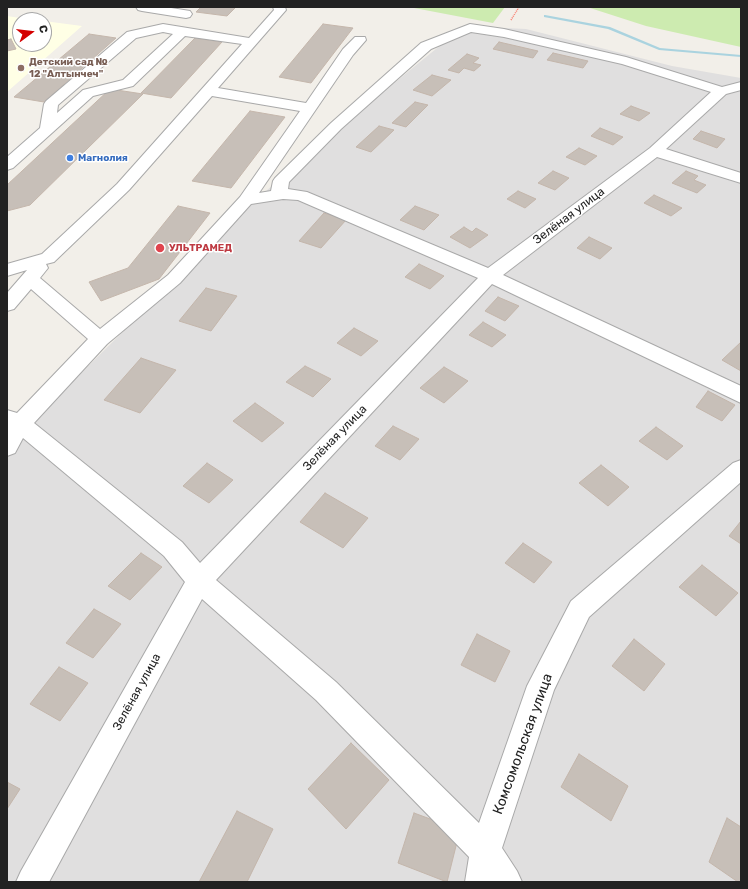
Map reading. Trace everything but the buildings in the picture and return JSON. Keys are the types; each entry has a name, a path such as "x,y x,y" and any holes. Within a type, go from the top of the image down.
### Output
{"street":[{"path":"142,7 190,10"},
{"path":"7,305 48,258 123,188 280,10 279,7"},
{"path":"7,165 88,93 128,83 179,31 181,19 190,10"},
{"path":"47,129 51,104 132,35 163,28 252,42"},
{"path":"279,195 281,181 342,121 426,46 470,28 504,33 626,61 731,88"},
{"path":"7,447 14,421 100,339 174,279 246,200 316,113 348,52 360,40"},
{"name":"Зелёная улица","path":"32,882 199,581 490,276 655,151 731,88"},
{"path":"208,91 316,113 342,121"},
{"path":"655,151 741,178"},
{"path":"246,200 279,195 301,195 490,276 741,395"},
{"path":"7,270 48,258"},
{"path":"30,279 100,339"},
{"path":"14,421 173,549 199,581 326,691 485,851 506,882"},
{"name":"Комсомольская улица","path":"481,882 485,851 541,686 580,609 741,469"}],"shaded area":[{"name":"Детский сад № 12 \"Алтынчеч\"","path":"7,16 12,17 12,52 52,52 52,22 82,26 7,92"},
{"path":"464,26 526,29 672,66 741,78 741,882 7,882 7,455 57,397 252,204 300,160"}],"green space":[{"path":"409,7 505,7 493,23"},
{"path":"587,7 741,7 741,47 646,26"}],"waterway":[{"path":"545,16 609,28 659,49 741,56"}],"place":[{"name":"Детский сад № 12 \"Алтынчеч\"","path":"21,68"},
{"name":"Магнолия","path":"70,158"},
{"name":"УЛЬТРАМЕД","path":"160,248"}]}
